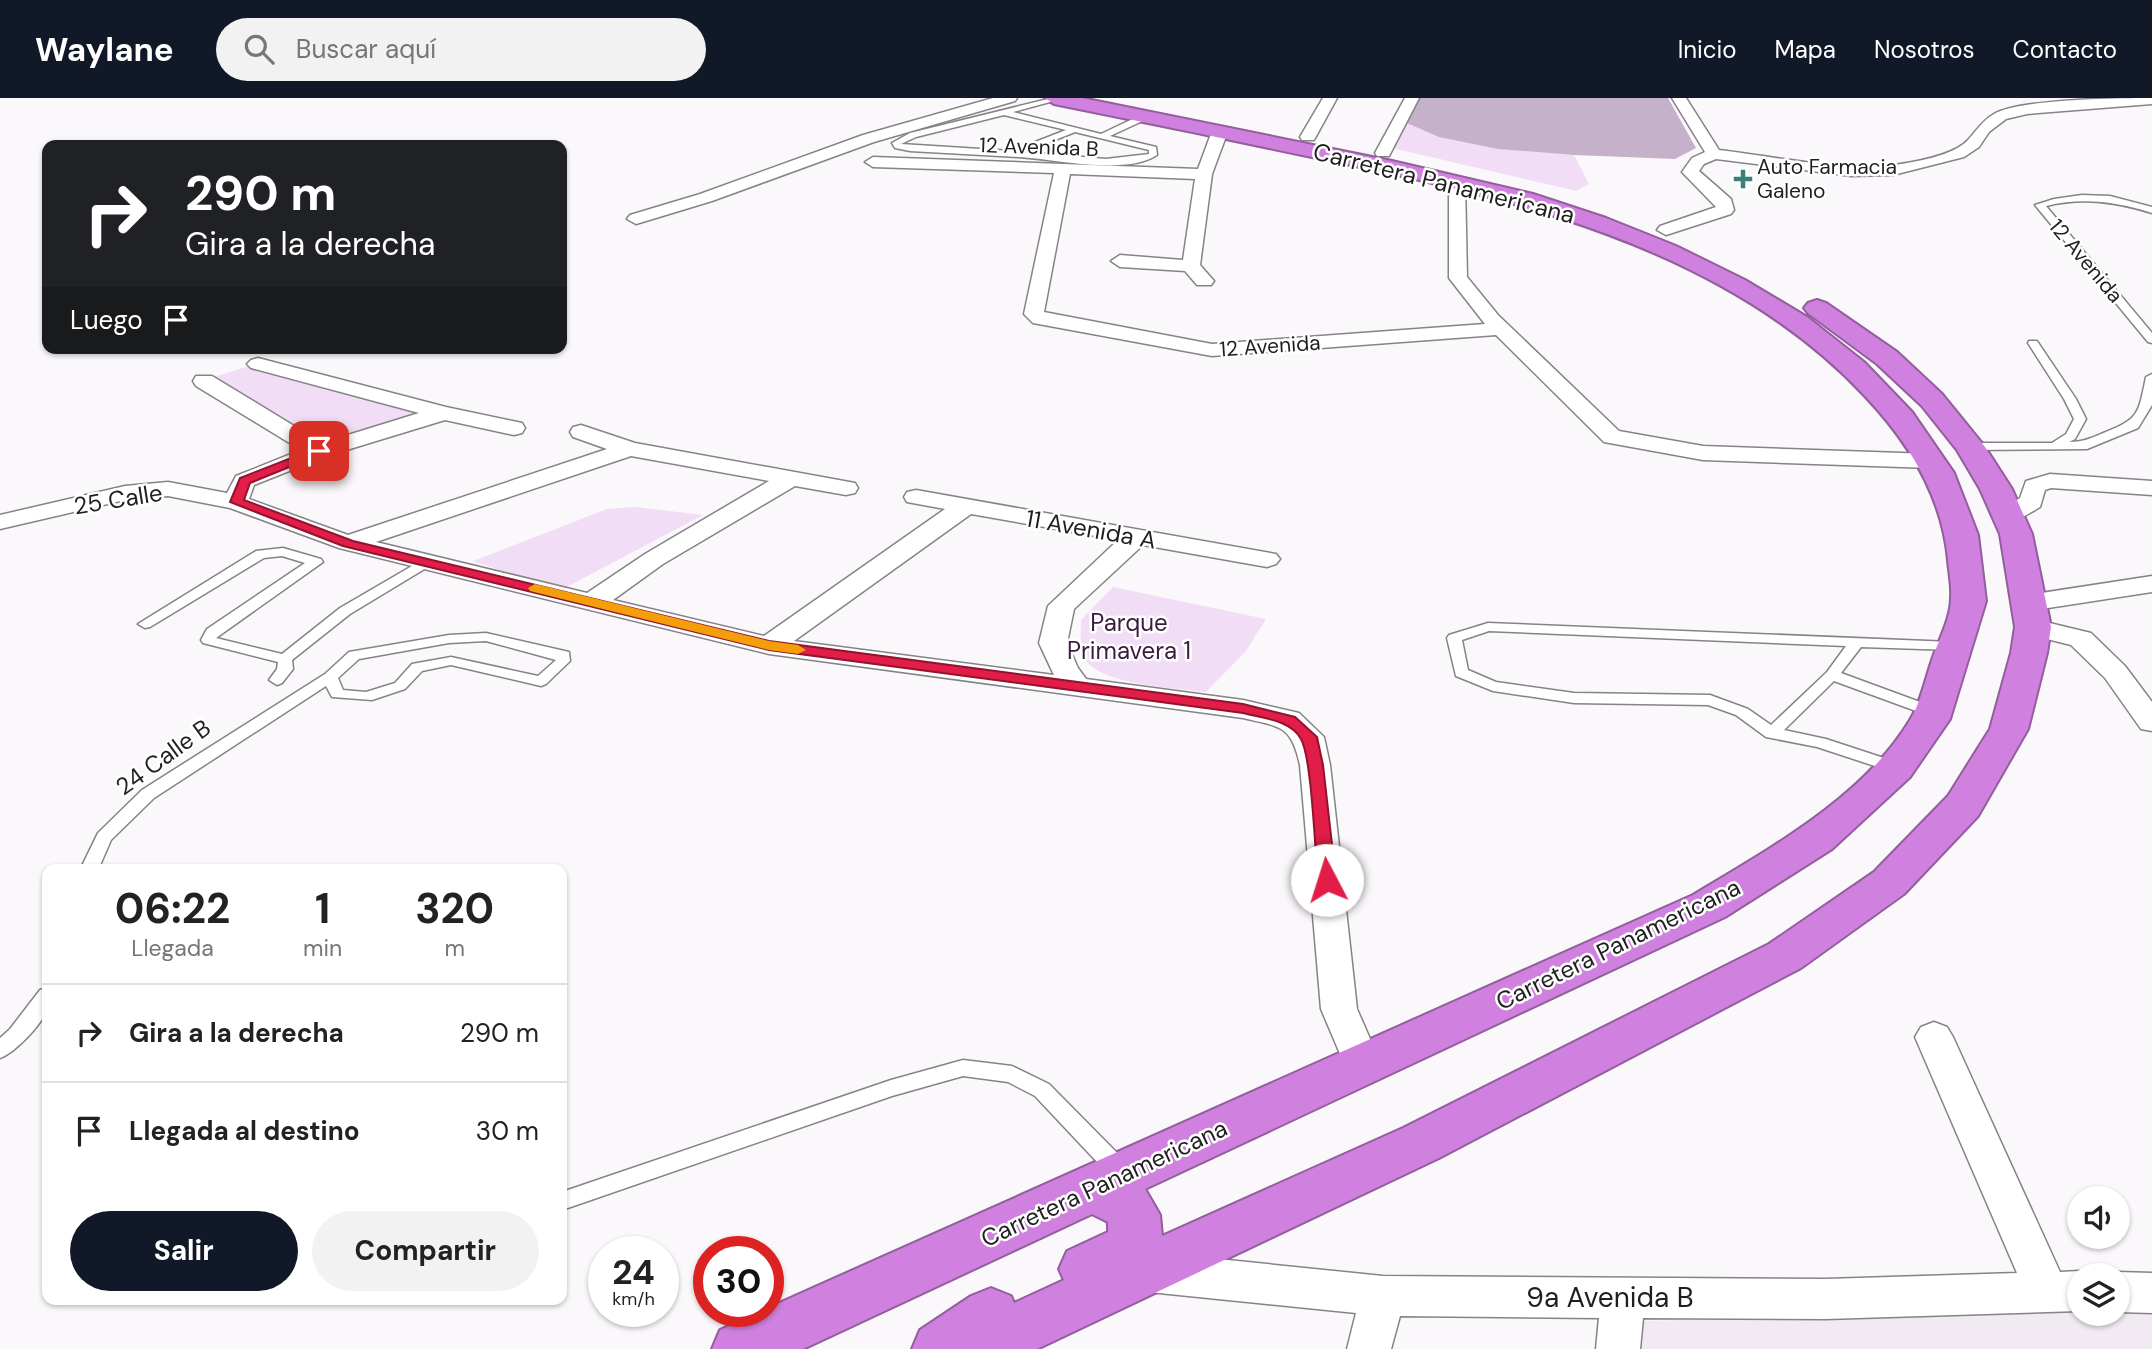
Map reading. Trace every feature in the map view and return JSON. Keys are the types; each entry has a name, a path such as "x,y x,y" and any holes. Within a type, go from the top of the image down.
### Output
{"highway":[{"name":"Carretera Panamericana","path":"741,1349 1709,906 1817,839 1896,768 1931,719 1952,646 1969,601 1962,535 1939,473 1902,418 1854,368 1798,323 1736,285 1668,251 1598,223 1525,199 1457,182 1056,98"},
{"name":"Carretera Panamericana","path":"975,1349 1421,1143 1785,956 1889,883 1964,806 2009,729 2029,653 2031,615 2016,534 1996,489 1970,447 1932,400 1886,358 1837,320 1782,286 1725,256 1665,230 1544,187 1112,98"},
{"path":"941,1349 982,1319 1131,1248 1137,1233 1135,1217 1106,1182"}],"street":[{"path":"636,219 679,209 820,154 912,123 1010,98"},
{"path":"1308,137 1330,98"},
{"path":"1383,153 1412,98"},
{"path":"1679,98 1714,154"},
{"path":"1665,230 1725,210 1725,203 1690,172 1698,160 1714,154 1850,171 1893,170 1958,154 1973,144 1983,129 2001,116 2027,110 2152,100"},
{"path":"1191,266 1204,174 1220,131"},
{"name":"12 Avenida B","path":"873,162 1204,174"},
{"name":"12 Avenida","path":"1063,169 1034,314 1040,320 1212,350 1502,329"},
{"path":"1457,182 1458,278 1491,319 1612,437 1703,453 1931,461"},
{"path":"1120,261 1191,266 1204,281"},
{"path":"258,364 444,413 514,428"},
{"path":"204,381 319,451"},
{"path":"236,502 244,481 319,451 444,413"},
{"path":"581,432 630,449 846,488"},
{"path":"348,544 630,449"},
{"path":"591,603 654,559 792,478"},
{"path":"2008,515 2031,502 2034,486 2050,481 2152,488"},
{"name":"25 Calle","path":"0,522 125,493 168,489 236,502 348,544 769,646 1268,713 1289,720 1309,737 1322,829 1339,1009 1362,1064"},
{"name":"11 Avenida A","path":"916,497 1267,559"},
{"path":"769,646 966,506"},
{"path":"1078,688 1064,669 1053,643 1061,606 1136,537"},
{"path":"2031,615 2101,589 2152,584"},
{"path":"2031,615 2081,639 2115,672 2152,722"},
{"path":"1934,1037 2063,1291"},
{"name":"9a Avenida B","path":"1142,1272 1383,1296 1826,1299 2063,1291"},
{"path":"2130,1292 2152,1293"},
{"path":"1369,1349 1383,1296"},
{"path":"1618,1349 1623,1297"}],"lane":[{"path":"1000,112 1145,145 1153,149 1153,155 1126,161 910,148 898,146 896,143 913,135 1000,112 1056,98"},
{"path":"1103,136 1146,116"},
{"path":"1013,154 1076,130"},
{"name":"12 Avenida","path":"2152,210 2129,201 2099,198 2066,198 2040,205 2152,340"},
{"path":"2033,343 2080,419 2071,436 2055,446"},
{"path":"1970,447 2083,446 2134,425 2146,405 2152,377"},
{"path":"145,624 261,554 283,552 316,562 212,632 208,640 285,659"},
{"path":"285,659 345,611 429,562"},
{"path":"1896,768 1820,743 1772,733 1742,712 1710,700 1574,698 1493,686 1461,673 1454,638 1488,627 1952,646"},
{"name":"24 Calle B","path":"92,864 104,837 148,794 330,677 354,655 449,639 486,637 564,655 563,661 541,681 451,661 417,667"},
{"path":"1772,733 1832,675 1857,642"},
{"path":"330,677 337,694 367,697 400,686 417,667 412,654 393,648"},
{"path":"277,680 285,669 285,659"},
{"path":"1832,675 1933,712"},
{"path":"0,1050 16,1035 42,1001"},
{"path":"567,1199 891,1088 963,1068 1012,1074 1042,1090 1106,1182"}],"shaded area":[{"path":"1410,98 1668,98 1696,148 1675,159 1498,149 1439,137 1400,120"},
{"path":"2152,1310 2152,1349 1595,1349 1597,1322 2067,1311 2067,1326 2130,1326 2130,1311"}],"green space":[{"path":"1400,120 1498,149 1574,155 1589,184 1576,191 1388,147"},
{"path":"252,365 430,414 322,447 208,379"},
{"path":"636,507 703,515 561,590 473,561 607,509"},
{"name":"Parque Primavera 1","path":"1113,587 1266,619 1246,651 1206,692 1136,683 1101,672 1088,664 1082,653 1081,620"}],"slow traffic":[{"path":"535,588 769,646 798,650"}],"place":[{"name":"Auto Farmacia Galeno","path":"1743,179"}],"route":[{"path":"319,451 244,481 236,502 348,544 463,569 769,646 1243,709 1289,720 1309,737 1315,765 1327,880"}]}
